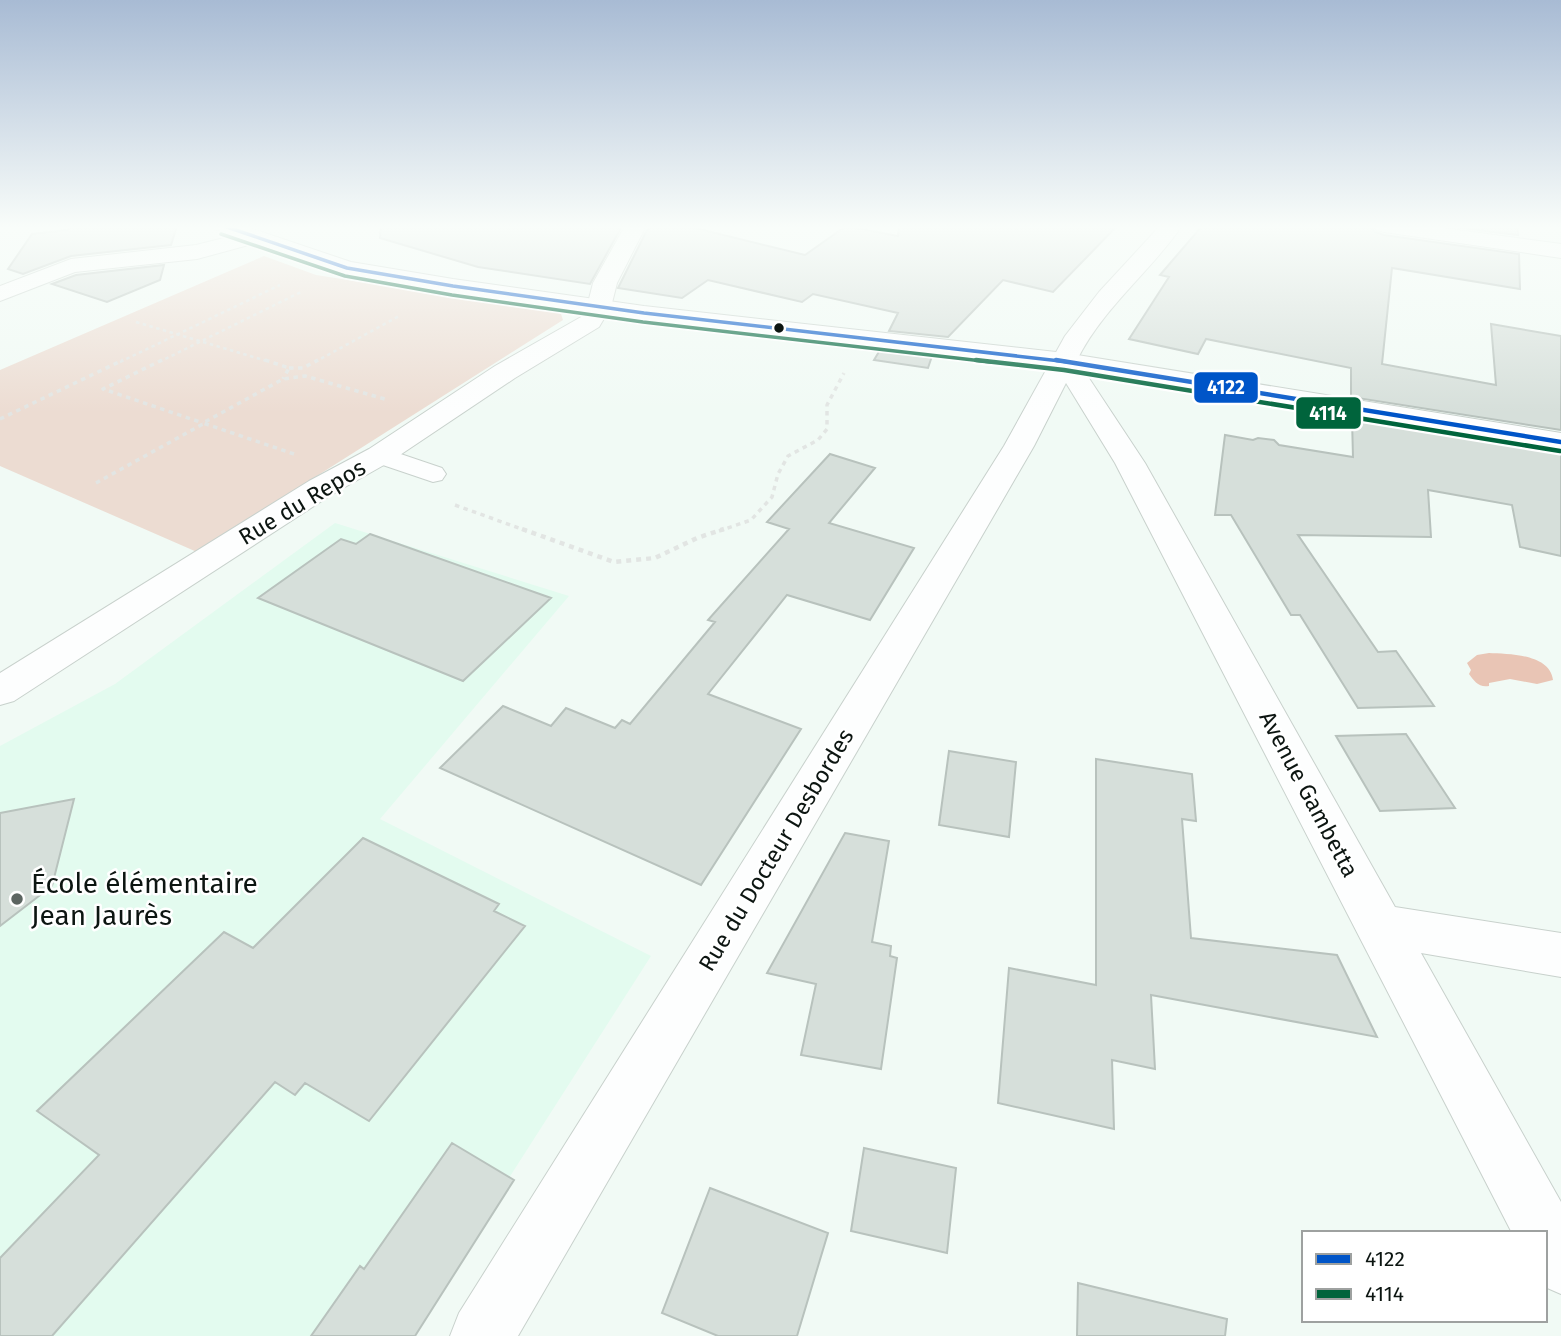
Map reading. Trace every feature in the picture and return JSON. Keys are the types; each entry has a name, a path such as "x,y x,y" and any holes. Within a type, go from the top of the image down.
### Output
{"street":[{"path":"478,288 598,307 1065,361 1561,442"},
{"path":"598,307 604,288"},
{"name":"Rue du Docteur Desbordes","path":"482,1336 1012,458 1074,341 1115,288"},
{"name":"Rue du Repos","path":"0,691 345,475 380,456 505,372 590,322 598,307"},
{"name":"Avenue Gambetta","path":"1065,361 1130,463 1544,1231"},
{"path":"1380,925 1561,955"},
{"name":"Avenue Gambetta","path":"1547,1237 1561,1263"}],"lane":[{"path":"380,456 433,474"}],"path":[{"path":"0,419 272,288"},
{"path":"309,288 103,389 331,467 345,475"},
{"path":"136,322 204,340 289,368 303,368 413,309"},
{"path":"443,501 614,562 654,558 696,538 751,520 772,496 778,474 788,456 818,440 827,429 827,405 845,375 842,364 824,345 825,334"},
{"path":"283,379 289,368"},
{"path":"303,368 305,376"},
{"path":"96,483 283,379 305,376 439,415"}],"shaded area":[{"path":"189,288 403,288 556,312 561,314 563,320 197,552 0,466 0,370"},
{"path":"335,523 569,596 380,819 651,956 408,1336 0,1336 0,746 115,684"},
{"path":"1489,653 1537,660 1550,671 1553,680 1537,684 1510,679 1489,683 1489,686 1480,685 1469,674 1471,670 1467,663 1477,655"}],"building":[{"path":"65,288 140,288 107,302"},
{"path":"620,288 696,288 682,298"},
{"path":"744,288 995,288 948,337 889,331 898,313 813,294 802,302"},
{"path":"1038,288 1057,288 1053,292"},
{"path":"1162,288 1390,288 1382,364 1496,385 1491,324 1561,336 1561,430 1351,397 1351,368 1206,339 1198,354 1129,339"},
{"path":"880,350 932,356 928,368 874,360"},
{"path":"1352,419 1561,453 1561,556 1520,547 1512,505 1428,490 1431,537 1298,535 1378,652 1396,651 1434,706 1358,708 1300,615 1291,615 1231,515 1215,515 1225,435 1253,440 1274,440 1279,445 1353,457"},
{"path":"830,454 875,468 829,523 914,548 870,620 787,595 708,694 801,729 701,885 440,768 503,706 551,726 566,708 615,728 622,720 630,724 715,622 708,620 789,529 767,522"},
{"path":"370,534 551,598 463,681 258,598 341,539 356,544"},
{"path":"1406,734 1455,808 1380,811 1336,736"},
{"path":"949,751 1016,762 1009,837 939,825"},
{"path":"1096,759 1192,774 1196,821 1182,819 1191,938 1337,955 1377,1037 1151,995 1155,1069 1112,1060 1114,1129 998,1103 1009,968 1096,985"},
{"name":"École élémentaire Jean Jaurès","path":"74,799 52,886 0,926 0,813"},
{"path":"845,833 889,841 872,942 891,946 890,956 897,958 881,1069 801,1055 816,984 767,973"},
{"path":"363,838 499,904 494,911 525,926 369,1121 305,1083 295,1095 275,1082 52,1336 0,1336 0,1258 99,1155 37,1111 224,932 253,948"},
{"path":"452,1143 514,1180 415,1336 311,1336 360,1266 364,1269"},
{"path":"864,1148 956,1168 947,1253 851,1231"},
{"path":"710,1188 828,1233 797,1336 718,1336 662,1313"},
{"path":"1078,1283 1227,1319 1225,1336 1077,1336"}],"transit line":[{"name":"4114","path":"415,288 643,322 1064,370 1560,451"},
{"name":"4122","path":"470,288 644,313 1065,361 1561,442"}],"place":[{"name":"École élémentaire Jean Jaurès","path":"17,899"}]}
